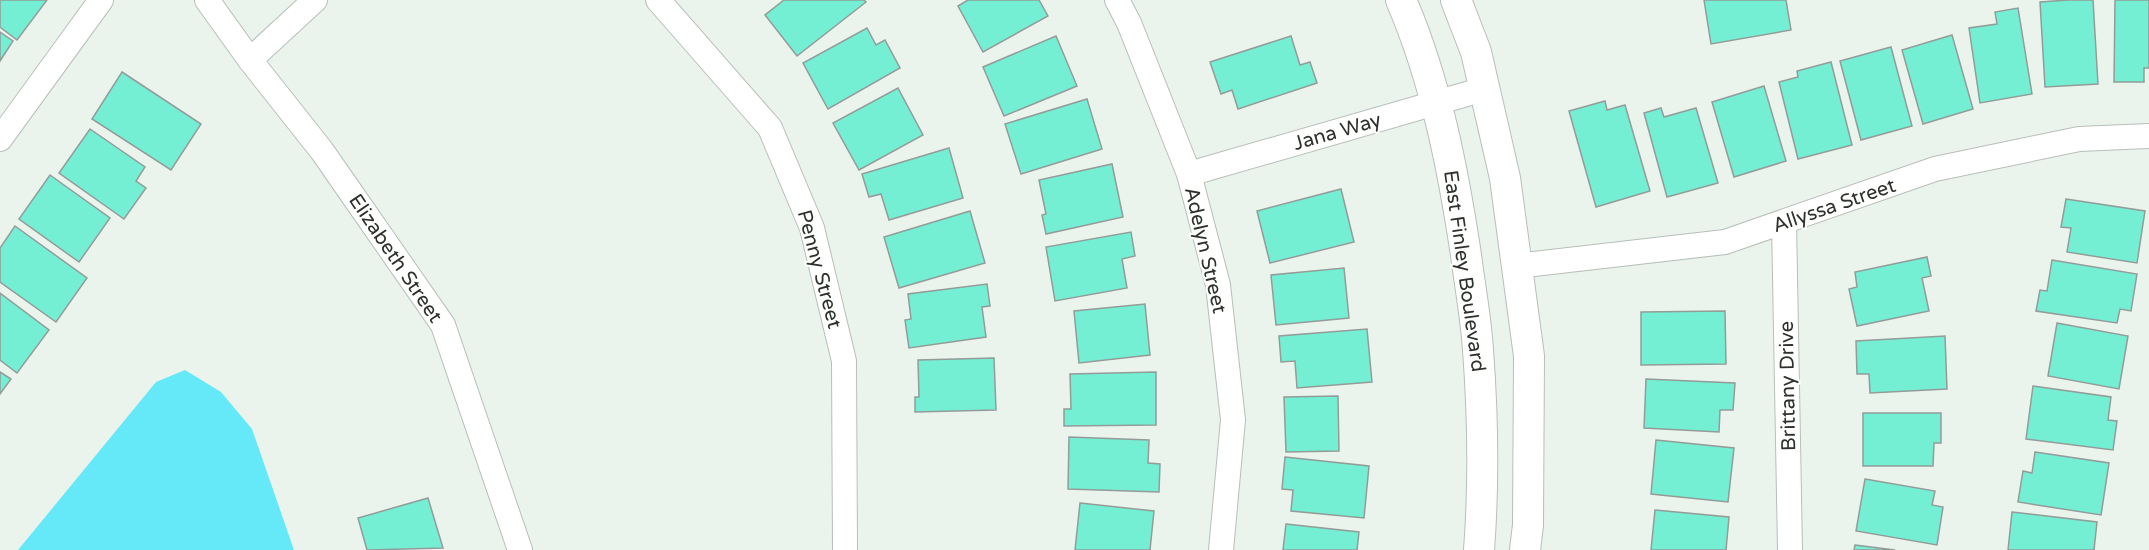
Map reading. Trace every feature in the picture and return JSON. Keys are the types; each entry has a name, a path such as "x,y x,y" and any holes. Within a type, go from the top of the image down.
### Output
{"street":[{"path":"0,139 101,0"},
{"name":"Elizabeth Street","path":"207,0 250,60 322,151 443,325 520,550"},
{"path":"250,60 315,0"},
{"name":"Penny Street","path":"658,0 770,128 812,228 844,362 844,550"},
{"name":"Adelyn Street","path":"1117,0 1129,23 1189,174 1218,285 1233,420 1221,550"},
{"name":"East Finley Boulevard","path":"1401,0 1436,102 1459,209 1478,348 1482,414 1479,550"},
{"path":"1456,0 1476,52 1505,178 1529,356 1528,525 1525,550"},
{"name":"Jana Way","path":"1189,174 1484,89"},
{"name":"Allyssa Street","path":"1517,266 1725,242 1935,169 2079,140 2149,136"},
{"name":"Brittany Drive","path":"1784,222 1790,550"}],"water":[{"path":"185,370 221,392 252,429 294,550 18,550 156,382"}],"building":[{"path":"0,0 47,0 17,40 0,27"},
{"path":"784,0 864,0 866,2 797,56 765,15"},
{"path":"968,0 1039,0 1048,16 983,52 958,6"},
{"path":"1704,0 1786,0 1791,30 1711,44"},
{"path":"2093,0 2098,84 2045,87 2040,2"},
{"path":"2115,0 2149,0 2149,68 2144,68 2144,82 2114,82"},
{"path":"2018,8 2032,94 1980,103 1969,28 1997,24 1995,12"},
{"path":"867,28 876,45 885,40 900,68 828,109 803,63"},
{"path":"0,32 13,41 0,61"},
{"path":"1952,35 1973,109 1923,124 1902,50"},
{"path":"1056,36 1077,86 1004,116 983,67"},
{"path":"1291,36 1300,65 1310,62 1317,83 1238,109 1232,90 1221,94 1210,62"},
{"path":"1891,47 1912,126 1861,140 1840,61"},
{"path":"1831,62 1852,145 1798,159 1779,82 1798,77 1797,71"},
{"path":"122,72 201,124 171,170 92,119"},
{"path":"1764,86 1786,161 1734,177 1712,102"},
{"path":"898,88 923,135 859,170 833,123"},
{"path":"1087,99 1102,149 1021,174 1005,124"},
{"path":"1605,101 1607,110 1625,105 1650,191 1596,207 1569,111"},
{"path":"1661,108 1664,117 1696,108 1718,183 1667,197 1644,113"},
{"path":"90,129 145,167 136,181 146,188 124,219 59,173"},
{"path":"949,148 963,198 889,220 881,194 869,197 862,174"},
{"path":"1112,164 1123,217 1046,234 1042,215 1046,214 1039,180"},
{"path":"50,175 110,218 79,262 19,219"},
{"path":"1341,189 1354,242 1270,263 1257,211"},
{"path":"2066,199 2145,211 2137,263 2067,252 2071,228 2061,227"},
{"path":"970,211 985,263 899,288 884,237"},
{"path":"15,226 87,278 56,322 0,282 0,248"},
{"path":"1131,232 1135,256 1122,259 1127,288 1055,301 1046,247"},
{"path":"1927,257 1931,276 1922,278 1929,311 1857,326 1849,289 1857,287 1855,272"},
{"path":"2052,260 2137,274 2131,311 2120,309 2117,323 2036,311 2040,290 2047,291"},
{"path":"1344,268 1349,318 1276,325 1271,275"},
{"path":"987,284 990,306 982,307 986,337 909,348 905,320 911,319 908,294"},
{"path":"0,293 49,330 17,373 0,360"},
{"path":"1145,304 1150,355 1079,363 1074,311"},
{"path":"1725,311 1726,364 1641,365 1641,312"},
{"path":"2057,323 2128,336 2119,389 2048,376"},
{"path":"1367,329 1372,382 1297,388 1295,361 1281,362 1279,336"},
{"path":"1945,336 1947,389 1870,393 1869,374 1857,374 1856,341"},
{"path":"994,358 996,410 915,412 915,397 919,397 918,360"},
{"path":"0,372 11,379 0,394"},
{"path":"1156,372 1156,425 1064,426 1064,409 1071,409 1070,374"},
{"path":"1646,379 1735,383 1733,410 1720,410 1719,432 1644,428"},
{"path":"2033,386 2111,397 2108,420 2117,421 2113,450 2026,439"},
{"path":"1338,396 1339,451 1286,452 1284,397"},
{"path":"1863,413 1941,413 1941,443 1934,443 1933,466 1863,466"},
{"path":"1069,437 1149,440 1148,463 1160,464 1159,492 1068,489"},
{"path":"1656,440 1734,448 1728,502 1651,494"},
{"path":"2035,452 2109,463 2101,515 2018,502 2023,471 2032,473"},
{"path":"1285,457 1369,466 1364,518 1291,511 1293,490 1282,489"},
{"path":"1865,479 1935,491 1932,505 1943,507 1937,545 1856,531"},
{"path":"428,498 443,548 367,550 358,518"},
{"path":"1080,503 1154,511 1150,550 1075,550"},
{"path":"1655,510 1729,517 1726,550 1651,550"},
{"path":"2012,512 2097,522 2094,550 2008,550"},
{"path":"1286,524 1359,532 1357,550 1283,550"},
{"path":"1855,545 1895,550 1854,550"}]}
